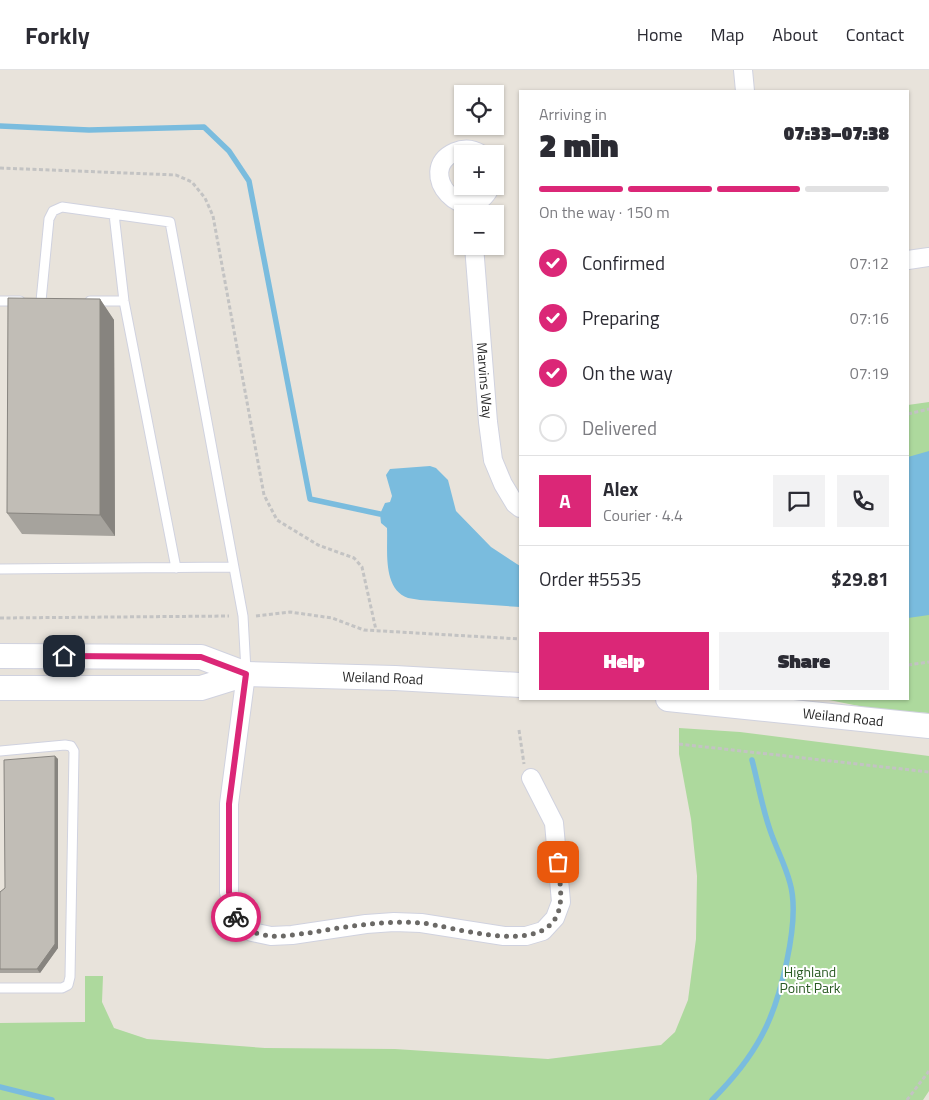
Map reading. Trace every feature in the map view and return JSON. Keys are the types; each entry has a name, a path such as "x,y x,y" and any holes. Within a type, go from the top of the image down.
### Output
{"main road":[{"name":"Weiland Road","path":"0,656 201,657 246,674"},
{"name":"Weiland Road","path":"0,688 201,688 246,674 396,678 519,685"},
{"name":"Weiland Road","path":"678,700 929,726"}],"street":[{"path":"743,70 745,90"},
{"path":"454,152 445,159 441,167 441,186 453,200 466,205"},
{"path":"474,205 486,195"},
{"name":"Marvins Way","path":"475,255 488,422 493,460 503,484 519,507"},
{"path":"909,260 929,257"},
{"path":"246,674 229,804 229,892 232,908 239,923 252,932 271,936 292,935 366,924 394,922 421,923 504,936 526,936 543,931 555,918 560,902 554,823 531,778"}],"lane":[{"path":"0,301 45,301 49,219 53,211 62,206 170,222 243,616 246,674"},
{"path":"114,214 124,301 176,568"},
{"path":"78,301 124,301"},
{"path":"0,569 234,567"},
{"path":"0,751 65,745 70,746 74,751 70,977 68,985 62,988 0,988"}],"path":[{"path":"0,168 176,175 192,182 205,198 213,216 264,495 277,520 318,544 354,558 362,567 376,630"},
{"path":"909,414 929,409"},
{"path":"0,618 265,616 277,612 290,612 332,618 364,630 519,639"},
{"path":"909,665 929,662"},
{"path":"519,730 524,768 531,778"},
{"path":"679,744 929,772"},
{"path":"907,1100 929,1071"}],"green space":[{"path":"929,402 929,713 874,709 829,700 909,700 909,405"},
{"name":"Highland Point Park","path":"679,728 740,732 929,756 929,1091 923,1100 0,1100 0,1023 85,1022 85,976 103,976 102,1002 114,1028 147,1039 265,1048 395,1049 548,1059 661,1045 675,1032 688,1000 696,939 697,876 691,819 679,754"}],"water":[{"path":"929,451 929,615 909,618 909,457"},
{"path":"430,466 436,468 448,480 456,511 491,547 519,565 519,607 411,599 400,593 390,578 387,557 387,528 381,523 380,514 385,503 390,502 392,496 386,475 390,469"}],"building":[{"path":"8,298 100,299 100,515 7,513"},
{"path":"55,756 55,944 37,969 0,969 0,892 5,888 4,760"}],"waterway":[{"path":"0,126 89,130 204,127 229,151 249,181 310,499 380,514"},
{"path":"712,1100 739,1070 761,1037 775,1004 791,939 793,899 790,883 767,821 752,760"},
{"path":"0,1087 52,1100"}],"way so far":[{"path":"236,917 239,923 252,932 271,936 394,922 421,923 504,936 526,936 543,931 555,918 560,902 558,862"}],"route":[{"path":"64,656 201,657 246,674 229,804 229,892 236,917"}]}
